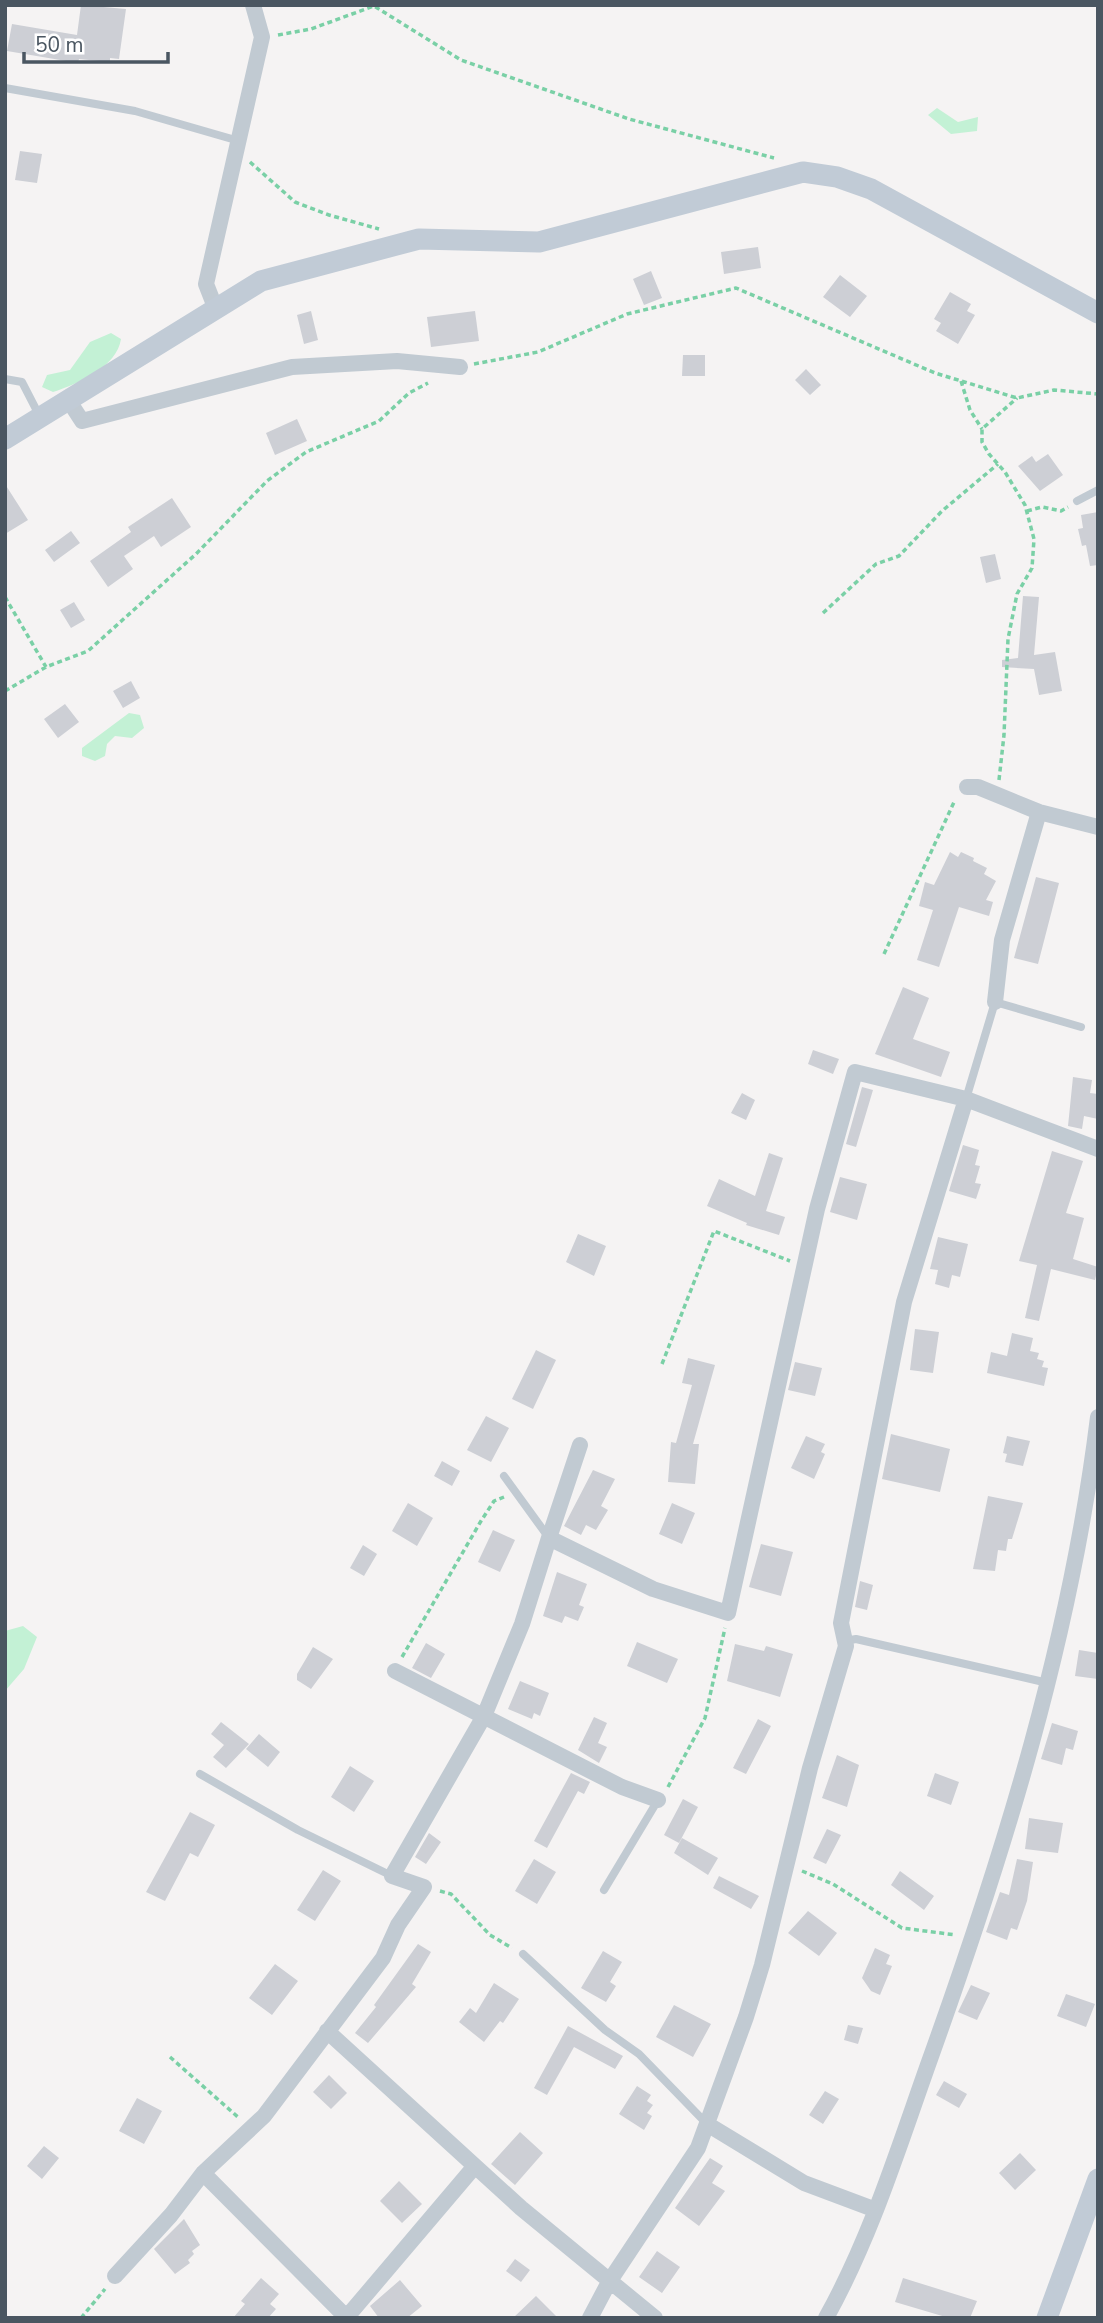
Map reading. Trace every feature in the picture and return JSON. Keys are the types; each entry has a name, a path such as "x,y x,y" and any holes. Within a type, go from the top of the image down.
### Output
{"street":[{"path":"215,307 206,284 262,37 253,5"},
{"path":"5,439 261,281 419,239 539,242 803,173 838,177 871,189 1098,313"},
{"path":"69,401 82,421 292,367 397,361 460,367"},
{"path":"967,787 995,792 1039,812 1098,827"},
{"path":"995,1002 1002,940 1039,812"},
{"path":"549,1538 653,1589 728,1613 817,1209 855,1072 966,1099 1098,1149"},
{"path":"590,2318 609,2282 698,2148 762,1965 845,1641 841,1623 904,1302 966,1099"},
{"path":"825,2318 858,2256 876,2210 972,1938 1048,1683 1086,1515 1098,1417"},
{"path":"115,2276 171,2215 203,2173 264,2116 383,1958 398,1925 424,1886 392,1876 484,1716 522,1624 580,1445"},
{"path":"395,1671 622,1787 658,1800"},
{"path":"327,2031 475,2166 609,2282 655,2318"},
{"path":"707,2124 804,2183 876,2210"},
{"path":"203,2173 346,2317 475,2166"},
{"path":"1047,2318 1098,2179"}],"lane":[{"path":"5,88 135,111 238,147"},
{"path":"5,379 22,382 40,418"},
{"path":"1077,500 1098,491"},
{"path":"966,1099 995,1002 1081,1027"},
{"path":"504,1476 549,1538"},
{"path":"845,1641 856,1639 1048,1683"},
{"path":"200,1774 298,1829 392,1876"},
{"path":"604,1890 658,1800"},
{"path":"523,1954 604,2030 639,2054 707,2124"}],"path":[{"path":"262,37 311,29 374,6 461,60 629,120 786,162 803,173"},
{"path":"238,147 295,202 380,229"},
{"path":"460,367 538,352 627,314 736,288 935,373 1017,398 1054,390 1098,394"},
{"path":"961,381 970,410 982,429 982,442 1027,511 1034,539 1032,568 1017,594 1007,639 1004,735 1000,776 995,792"},
{"path":"5,691 46,667 88,651 196,554 267,481 286,466 306,452 379,421 409,393 429,382"},
{"path":"982,429 1017,398"},
{"path":"823,613 876,564 899,556 942,511 998,464"},
{"path":"1027,511 1042,507 1060,511 1077,500"},
{"path":"5,597 46,667"},
{"path":"884,954 952,806 960,791 967,787"},
{"path":"662,1364 714,1231 751,1243 805,1268"},
{"path":"395,1671 415,1631 494,1501 515,1493"},
{"path":"658,1800 674,1778 705,1718 728,1613"},
{"path":"787,1864 833,1884 902,1928 972,1938"},
{"path":"424,1886 451,1894 490,1935 523,1954"},
{"path":"170,2057 251,2128"},
{"path":"81,2318 115,2276"}],"green space":[{"path":"937,108 958,122 978,117 977,131 951,134 928,115"},
{"path":"111,333 121,339 118,349 104,366 84,379 53,392 42,387 47,375 70,370 90,342"},
{"path":"129,713 140,715 144,728 132,738 115,736 107,744 105,756 95,761 82,756 82,748"},
{"path":"23,1626 37,1637 24,1669 5,1691 5,1631"}],"building":[{"path":"81,5 126,9 119,59 110,58 110,62 79,59 78,63 7,51 12,24 77,35"},
{"path":"20,151 42,154 37,183 15,180"},
{"path":"758,247 761,268 724,274 721,252"},
{"path":"651,271 662,298 644,305 633,279"},
{"path":"840,275 867,296 850,317 823,297"},
{"path":"950,292 971,304 967,311 975,315 958,344 936,331 941,323 934,319"},
{"path":"311,311 318,340 304,344 297,315"},
{"path":"475,311 479,341 431,347 427,317"},
{"path":"683,355 705,355 705,376 682,376"},
{"path":"806,369 821,385 810,395 795,380"},
{"path":"297,419 307,441 275,455 266,433"},
{"path":"1048,454 1063,475 1040,491 1018,466 1032,456 1036,462"},
{"path":"5,484 28,520 5,534"},
{"path":"172,498 191,527 161,547 154,536 124,556 133,569 108,587 90,561 131,532 128,527"},
{"path":"1098,512 1098,565 1090,566 1086,545 1082,546 1078,529 1083,528 1081,515"},
{"path":"71,531 80,543 54,562 45,550"},
{"path":"995,554 1001,579 986,583 980,557"},
{"path":"1023,596 1039,597 1034,655 1055,652 1062,691 1039,695 1034,669 1002,667 1002,660 1018,658"},
{"path":"74,602 85,620 71,628 60,610"},
{"path":"131,681 140,698 123,708 113,691"},
{"path":"65,704 79,722 58,738 44,719"},
{"path":"950,852 958,857 961,852 974,858 973,861 987,868 984,874 996,881 986,900 993,902 989,916 959,907 939,967 917,960 933,910 919,906 925,882 934,885"},
{"path":"1036,877 1059,883 1038,964 1014,958"},
{"path":"903,987 929,998 913,1039 950,1052 941,1077 875,1054"},
{"path":"813,1050 839,1059 833,1074 808,1064"},
{"path":"1073,1077 1092,1080 1090,1093 1098,1094 1098,1119 1084,1116 1082,1129 1068,1126"},
{"path":"862,1087 873,1090 856,1147 846,1144"},
{"path":"742,1093 755,1100 746,1120 731,1113"},
{"path":"963,1145 979,1150 975,1165 980,1166 975,1183 981,1184 976,1199 949,1191"},
{"path":"1052,1151 1083,1161 1066,1213 1084,1218 1073,1259 1098,1267 1095,1280 1051,1269 1039,1321 1025,1318 1037,1265 1019,1261"},
{"path":"769,1153 783,1158 766,1211 785,1217 779,1235 746,1225 747,1223 707,1206 719,1179 755,1196"},
{"path":"840,1177 867,1184 857,1220 830,1212"},
{"path":"578,1234 606,1246 594,1276 566,1262"},
{"path":"938,1237 968,1244 960,1277 952,1275 949,1288 935,1284 938,1270 930,1269"},
{"path":"915,1329 939,1332 933,1373 910,1370"},
{"path":"1012,1333 1033,1338 1030,1351 1039,1353 1037,1359 1044,1361 1042,1367 1048,1368 1044,1386 987,1373 991,1352 1007,1356"},
{"path":"536,1350 556,1360 533,1409 512,1399"},
{"path":"688,1358 715,1365 693,1444 699,1444 695,1484 668,1482 671,1442 676,1443 692,1385 682,1383"},
{"path":"795,1362 822,1368 815,1396 788,1390"},
{"path":"486,1416 509,1428 491,1462 467,1450"},
{"path":"891,1434 950,1449 940,1492 882,1479"},
{"path":"806,1436 825,1444 821,1452 825,1454 814,1479 791,1468"},
{"path":"1007,1436 1030,1441 1023,1466 1005,1462 1007,1454 1003,1453"},
{"path":"442,1461 460,1471 452,1486 434,1476"},
{"path":"593,1470 615,1479 601,1506 608,1510 596,1530 586,1525 581,1535 564,1526"},
{"path":"988,1496 1023,1503 1012,1539 1008,1539 1006,1551 998,1550 995,1571 973,1569"},
{"path":"408,1503 433,1518 417,1546 392,1531"},
{"path":"672,1503 695,1513 682,1544 659,1534"},
{"path":"493,1530 515,1540 500,1572 478,1562"},
{"path":"761,1544 793,1552 781,1596 749,1587"},
{"path":"363,1545 377,1554 364,1576 350,1568"},
{"path":"557,1572 587,1584 579,1605 584,1607 578,1621 565,1616 562,1623 543,1616"},
{"path":"860,1581 873,1585 867,1610 855,1607"},
{"path":"637,1642 678,1659 667,1683 627,1666"},
{"path":"426,1643 445,1654 431,1678 412,1668"},
{"path":"735,1644 764,1651 766,1646 793,1654 780,1697 727,1681"},
{"path":"313,1647 333,1659 311,1689 297,1680 297,1674"},
{"path":"1079,1650 1098,1653 1098,1679 1075,1676"},
{"path":"520,1681 549,1693 540,1716 534,1713 532,1719 508,1709"},
{"path":"594,1717 607,1723 598,1743 607,1747 599,1763 578,1750"},
{"path":"758,1719 771,1726 746,1774 733,1768"},
{"path":"221,1722 249,1744 226,1768 213,1757 224,1745 211,1734"},
{"path":"1052,1723 1078,1731 1073,1750 1066,1748 1062,1765 1041,1759"},
{"path":"259,1734 280,1752 268,1767 246,1749"},
{"path":"837,1755 859,1765 847,1807 822,1798"},
{"path":"350,1766 374,1781 354,1812 331,1797"},
{"path":"571,1773 590,1782 584,1794 578,1791 547,1848 534,1841"},
{"path":"935,1773 959,1782 951,1805 927,1796"},
{"path":"683,1799 698,1807 679,1843 664,1835"},
{"path":"190,1812 215,1825 198,1857 190,1853 165,1901 146,1892"},
{"path":"1029,1818 1063,1823 1058,1853 1025,1849"},
{"path":"827,1829 841,1835 826,1864 813,1858"},
{"path":"429,1833 441,1842 426,1864 415,1857"},
{"path":"682,1838 718,1858 708,1875 674,1853"},
{"path":"534,1859 556,1872 537,1904 515,1891"},
{"path":"1017,1859 1033,1862 1027,1901 1017,1930 1011,1928 1007,1940 986,1932 1000,1892 1009,1895"},
{"path":"323,1870 341,1881 315,1921 297,1910"},
{"path":"900,1871 934,1896 924,1910 891,1885"},
{"path":"719,1876 759,1896 751,1909 713,1888"},
{"path":"808,1911 837,1933 819,1956 788,1933"},
{"path":"418,1944 431,1952 412,1984 416,1987 368,2043 355,2033 376,2007 374,2005"},
{"path":"875,1948 890,1955 886,1964 892,1966 880,1995 871,1991 862,1978"},
{"path":"603,1951 622,1962 610,1982 616,1986 606,2002 581,1988"},
{"path":"275,1964 298,1981 272,2015 249,1998"},
{"path":"494,1983 519,1999 503,2023 500,2021 484,2042 459,2022 470,2008 476,2013"},
{"path":"971,1985 990,1993 977,2020 958,2012"},
{"path":"1066,1994 1095,2004 1086,2027 1057,2016"},
{"path":"674,2005 711,2024 693,2057 656,2037"},
{"path":"848,2025 863,2028 858,2044 844,2040"},
{"path":"568,2026 623,2056 615,2069 574,2047 547,2095 534,2088"},
{"path":"329,2075 347,2093 331,2109 313,2092"},
{"path":"944,2081 967,2094 959,2108 936,2095"},
{"path":"637,2086 651,2095 647,2101 653,2105 647,2113 652,2116 644,2130 619,2114"},
{"path":"825,2091 839,2099 823,2124 809,2115"},
{"path":"137,2098 162,2111 144,2144 119,2131"},
{"path":"520,2132 543,2153 515,2185 491,2164"},
{"path":"44,2146 59,2158 42,2179 27,2166"},
{"path":"1020,2153 1036,2170 1015,2190 999,2173"},
{"path":"710,2158 723,2166 712,2183 725,2191 699,2226 675,2208"},
{"path":"399,2181 422,2204 402,2223 380,2201"},
{"path":"184,2219 200,2245 192,2251 194,2254 188,2260 190,2263 175,2274 154,2249"},
{"path":"657,2251 680,2267 662,2293 639,2277"},
{"path":"515,2259 530,2270 521,2282 506,2271"},
{"path":"261,2278 279,2294 270,2304 276,2309 268,2318 233,2318 245,2304 241,2301"},
{"path":"903,2278 977,2301 970,2318 949,2318 895,2302"},
{"path":"400,2280 422,2306 407,2318 379,2318 370,2306"},
{"path":"536,2296 558,2318 513,2318"}]}
